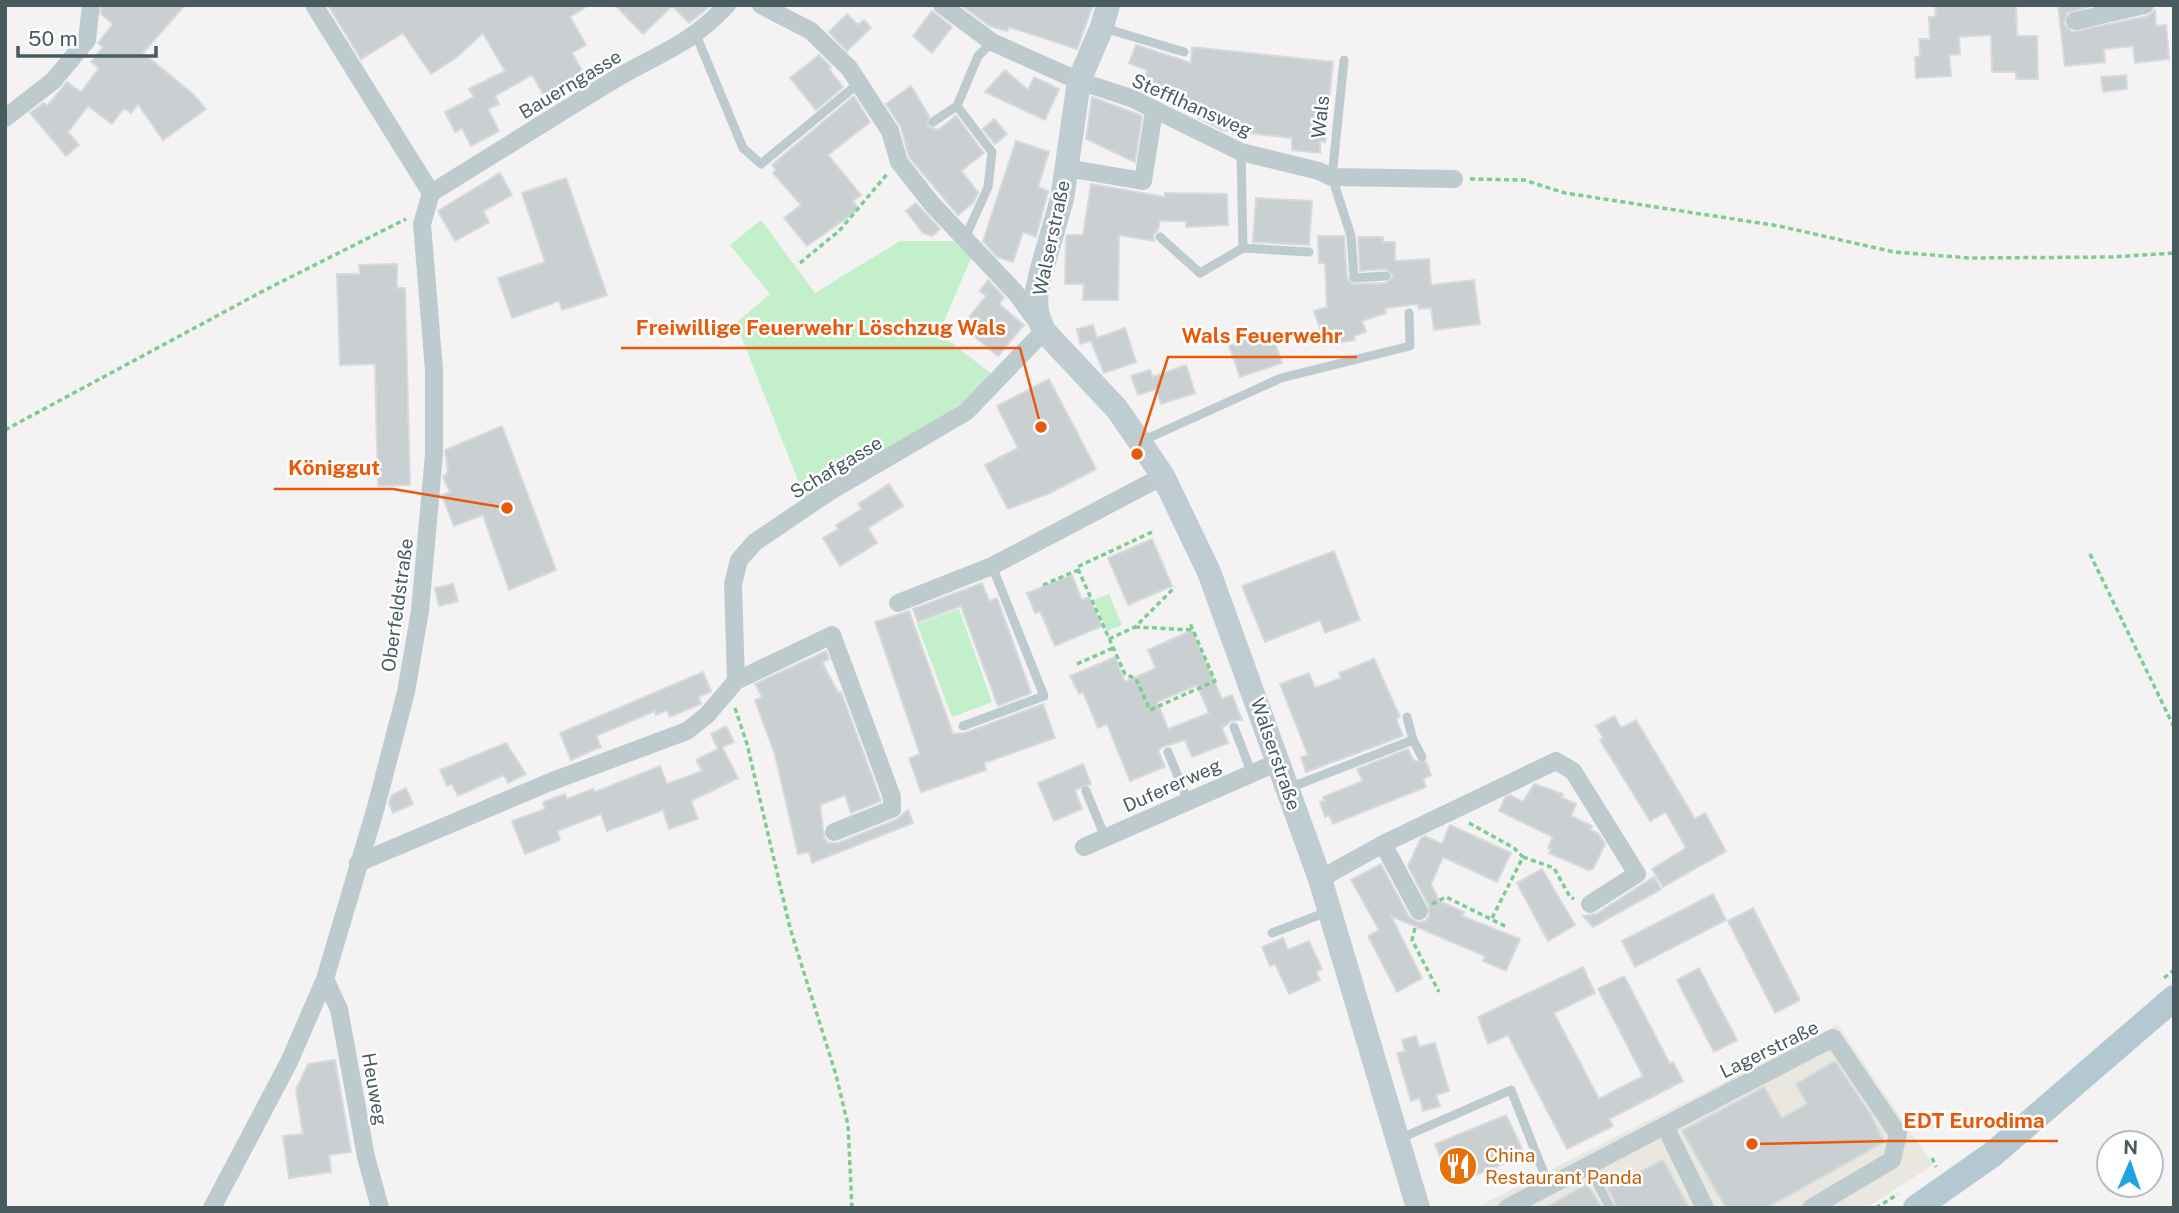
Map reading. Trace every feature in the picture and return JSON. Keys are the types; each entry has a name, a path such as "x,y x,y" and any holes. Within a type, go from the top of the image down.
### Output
{"main road":[{"path":"1916,1208 1993,1154 2174,999"}],"street":[{"path":"5,118 53,81 87,40 91,5"},
{"path":"314,5 431,193"},
{"name":"Bauerngasse","path":"431,193 619,77 696,35 727,5"},
{"path":"761,5 811,31 849,68 890,131 899,162 964,240 1015,292 1044,331"},
{"name":"Stefflhansweg","path":"942,5 992,42 1079,81 1131,98 1241,152 1319,171 1332,177 1454,179"},
{"path":"2075,21 2145,5"},
{"name":"Walserstraße","path":"1105,16 1079,81 1062,199 1036,296 1037,313 1044,331 1091,379 1163,476 1226,614 1320,879 1418,1208"},
{"path":"1066,168 1143,181 1154,111"},
{"name":"Oberfeldstraße","path":"212,1208 289,1062 325,979 406,692 427,556 434,454 434,370 422,224 431,193"},
{"name":"Schafgasse","path":"732,684 733,584 739,561 755,542 830,492 966,412 1044,331"},
{"path":"898,603 992,566 1163,476"},
{"path":"358,863 550,782 687,731 708,715 732,684 832,635 892,797 892,809 834,832"},
{"path":"1320,879 1384,844 1556,761 1573,771 1637,874 1590,904"},
{"name":"Dufererweg","path":"1084,847 1278,762"},
{"path":"1384,844 1419,911"},
{"name":"Heuweg","path":"325,979 339,1009 366,1157 380,1208"},
{"name":"Lagerstraße","path":"1507,1208 1833,1038 1898,1134 1892,1160 1811,1208"},
{"path":"1665,1126 1705,1208"}],"lane":[{"path":"1105,16 1184,52"},
{"path":"696,35 743,148 761,164 859,83"},
{"path":"933,122 957,106 978,56 992,42"},
{"name":"Wals","path":"1332,177 1344,60"},
{"path":"957,106 992,152 988,187 964,240"},
{"path":"1241,152 1242,248"},
{"path":"1332,177 1351,236 1354,278 1386,276"},
{"path":"1160,237 1200,273 1242,248 1309,252"},
{"path":"1140,442 1281,378 1410,346 1409,313"},
{"path":"963,726 1044,696 992,566"},
{"path":"1407,717 1413,740 1422,757"},
{"path":"1234,727 1252,774"},
{"path":"1287,789 1413,740"},
{"path":"1168,752 1188,801"},
{"path":"1086,791 1105,837"},
{"path":"1272,933 1329,911"},
{"path":"1398,1139 1511,1090 1549,1186"},
{"path":"1588,1165 1610,1208"}],"path":[{"path":"800,263 839,231 877,184 899,162"},
{"path":"1454,179 1524,180 1566,193 1779,226 1894,252 1970,258 2112,257 2174,253"},
{"path":"5,430 265,290 411,216 431,193"},
{"path":"1152,532 1077,567 1125,674 1136,678 1150,710 1215,681 1190,623"},
{"path":"2090,554 2174,727"},
{"path":"1043,585 1078,570"},
{"path":"1109,639 1135,627 1175,587"},
{"path":"1135,627 1194,631"},
{"path":"1077,663 1113,648"},
{"path":"732,684 790,928 836,1075 848,1125 852,1208"},
{"path":"1452,813 1514,848 1523,857 1554,868 1570,897 1590,904"},
{"path":"1492,918 1523,857"},
{"path":"1439,992 1412,940 1419,911 1446,897 1507,927"}],"shaded area":[{"path":"1838,1025 1933,1165 1866,1208 1475,1208"}],"green space":[{"path":"761,220 815,293 900,241 954,241 971,258 939,333 993,375 968,400 805,498 736,323 770,294 730,245"},
{"path":"1109,594 1122,625 1107,631 1094,600"},
{"path":"959,609 992,702 952,717 917,624"}],"building":[{"path":"102,5 185,5 143,53 193,94 206,109 163,140 138,104 131,113 124,108 112,124 88,106 68,132 79,145 66,156 30,113 44,103 47,106 67,82 81,92 99,68 91,62 103,47 98,43 113,24 101,14"},
{"path":"328,5 589,5 570,17 586,45 572,53 585,76 546,99 532,75 495,96 499,104 488,109 499,131 471,146 462,128 455,132 445,112 474,97 469,89 505,71 483,33 457,57 431,74 403,33 361,59"},
{"path":"615,5 711,5 689,23 672,6 643,34"},
{"path":"961,5 1093,5 1077,49 1009,27 1007,31 990,26"},
{"path":"1935,5 2016,5 2017,36 2037,36 2038,79 2016,79 2016,72 1992,72 1991,35 1959,37 1960,54 1949,55 1951,76 1916,78 1915,57 1920,56 1919,39 1930,39 1929,17 1936,17"},
{"path":"2058,5 2093,5 2067,13 2064,24 2072,32 2148,16 2155,10 2156,26 2166,25 2169,59 2135,63 2133,46 2104,49 2105,62 2065,66"},
{"path":"932,11 952,27 932,53 913,36"},
{"path":"847,14 858,25 864,20 871,28 847,51 829,32"},
{"path":"1136,45 1191,63 1192,47 1333,62 1325,142 1320,141 1320,153 1292,150 1292,138 1222,130 1198,118 1198,112 1142,91 1147,70 1129,63"},
{"path":"819,55 831,67 829,69 843,87 816,110 790,78"},
{"path":"1005,70 1028,90 1034,77 1059,89 1045,120 985,92"},
{"path":"2126,75 2127,89 2103,92 2101,77"},
{"path":"911,86 929,116 928,126 938,130 956,116 984,153 961,171 978,192 974,202 958,215 909,157 901,127 886,104"},
{"path":"854,96 870,122 828,155 861,195 853,201 859,209 807,246 784,218 801,205 773,173 776,170 772,165"},
{"path":"1092,97 1142,116 1135,162 1086,139"},
{"path":"994,119 1007,134 995,144 983,129"},
{"path":"1016,141 1049,152 1038,187 1048,191 1036,237 1023,232 1013,262 997,257 983,241"},
{"path":"500,173 512,195 483,211 489,222 455,241 438,211"},
{"path":"566,178 607,295 562,310 559,301 512,318 498,278 545,262 522,193"},
{"path":"1091,184 1165,197 1165,193 1227,194 1228,225 1186,227 1186,221 1160,221 1158,230 1153,235 1154,241 1119,235 1118,300 1083,300 1084,284 1065,284 1066,238 1067,235 1083,235"},
{"path":"1256,198 1312,201 1309,245 1253,242"},
{"path":"916,203 940,229 932,236 923,233 906,211"},
{"path":"1318,236 1344,236 1347,278 1352,284 1386,283 1393,276 1386,269 1360,271 1358,237 1383,237 1383,242 1395,242 1395,261 1429,259 1431,285 1474,280 1480,324 1434,330 1431,308 1419,309 1418,304 1385,308 1386,313 1362,321 1366,332 1354,336 1355,340 1326,345 1314,311 1327,307 1325,263 1319,263"},
{"path":"397,264 397,288 405,288 410,485 378,486 375,364 340,365 337,274 360,274 359,265"},
{"path":"988,280 1004,297 999,304 1024,325 998,356 962,326 986,296 980,291"},
{"path":"1093,325 1097,338 1125,328 1136,362 1104,373 1091,341 1080,344 1077,329"},
{"path":"1271,331 1282,363 1240,377 1229,346"},
{"path":"1186,365 1195,393 1161,404 1156,389 1138,395 1131,376 1150,370 1153,377"},
{"path":"1049,379 1096,469 1050,493 1008,509 985,465 1018,448 997,406"},
{"path":"502,426 556,570 509,590 483,515 454,526 442,495 450,492 443,477 448,472 445,450"},
{"path":"889,484 903,506 868,528 877,543 840,566 823,538 838,529 836,525 862,509 858,504"},
{"path":"1152,539 1172,586 1128,605 1108,558"},
{"path":"1334,551 1360,620 1325,633 1320,620 1265,642 1242,586"},
{"path":"1072,575 1082,600 1089,597 1102,626 1055,646 1040,611 1035,613 1027,593"},
{"path":"982,583 989,601 997,598 1031,693 998,706 961,606 918,622 913,609"},
{"path":"453,584 458,601 439,606 435,588"},
{"path":"909,611 953,734 965,733 1043,704 1055,738 984,763 986,770 921,792 909,758 920,754 875,622"},
{"path":"1192,630 1222,699 1232,695 1242,720 1231,721 1222,728 1228,743 1192,757 1185,740 1165,746 1158,750 1165,767 1130,781 1107,724 1098,728 1083,692 1079,694 1070,676 1115,657 1125,682 1156,668 1148,650","holes":["1197,685 1209,713 1168,729 1157,702"]},
{"path":"826,651 829,659 822,662 838,693 841,692 881,801 851,813 845,795 820,805 824,837 828,843 838,843 896,820 908,810 913,823 812,863 809,852 798,854 775,755 755,700 762,697 755,684"},
{"path":"1374,659 1400,717 1396,719 1403,736 1306,772 1301,757 1308,755 1280,684 1309,673 1315,688 1341,678 1339,673"},
{"path":"703,672 711,691 699,697 701,704 670,717 667,710 656,715 655,711 596,736 601,747 571,760 560,733"},
{"path":"1614,716 1621,728 1636,720 1695,819 1705,813 1726,851 1663,887 1652,869 1686,848 1666,812 1650,821 1600,740 1603,738 1596,726"},
{"path":"726,726 734,742 722,747 738,778 691,801 698,819 669,829 663,810 607,831 601,814 557,831 560,840 525,854 512,821 545,809 543,802 565,794 567,799 593,789 595,792 660,766 667,784 702,771 696,760 718,749 711,734"},
{"path":"506,743 526,774 508,783 504,775 458,796 452,784 447,786 440,770"},
{"path":"1408,749 1413,760 1426,762 1431,775 1423,779 1426,787 1333,824 1329,815 1325,817 1320,802 1325,801 1323,797 1363,781 1357,769"},
{"path":"1083,764 1091,784 1075,790 1082,809 1054,821 1038,783"},
{"path":"1534,784 1563,794 1561,797 1576,804 1571,816 1592,826 1590,830 1598,833 1605,844 1593,869 1588,870 1549,853 1551,849 1548,848 1553,837 1499,811 1505,798 1510,795 1523,802"},
{"path":"406,788 413,804 393,813 389,803 391,796"},
{"path":"1450,825 1511,853 1497,882 1443,857 1431,884 1439,901 1464,912 1462,916 1520,939 1506,971 1483,961 1485,956 1391,916 1422,978 1397,992 1368,936 1379,930 1351,880 1381,864 1409,917 1418,922 1425,921 1429,916 1429,906 1408,866 1421,838 1425,836 1442,844"},
{"path":"1542,869 1575,925 1548,941 1517,883"},
{"path":"1654,877 1661,889 1593,927 1583,916 1596,914"},
{"path":"1713,894 1726,920 1635,967 1622,941"},
{"path":"1753,908 1800,1000 1775,1013 1728,921"},
{"path":"1283,938 1288,950 1309,941 1322,969 1316,972 1320,980 1289,994 1275,964 1270,966 1262,947"},
{"path":"1583,967 1595,993 1554,1013 1599,1099 1643,1076 1598,989 1624,976 1670,1064 1673,1062 1683,1081 1609,1119 1613,1126 1567,1149 1508,1035 1488,1044 1478,1017"},
{"path":"1699,968 1737,1040 1714,1052 1677,980"},
{"path":"1416,1036 1419,1047 1435,1043 1449,1091 1436,1095 1440,1106 1423,1111 1420,1098 1411,1101 1397,1053 1405,1051 1402,1040"},
{"path":"335,1060 351,1152 329,1155 331,1172 289,1178 283,1136 303,1134 296,1090 308,1064"},
{"path":"1835,1061 1871,1115 1884,1142 1766,1208 1726,1208 1682,1131 1764,1087 1782,1118 1807,1104 1796,1084"},
{"path":"1506,1115 1525,1155 1451,1185 1435,1144"},
{"path":"1663,1160 1689,1208 1617,1208 1608,1188"},
{"path":"1587,1184 1602,1208 1545,1208"}],"place":[{"name":"Freiwillige Feuerwehr Löschzug Wals","path":"1041,427"},
{"name":"Wals Feuerwehr","path":"1137,454"},
{"name":"Königgut","path":"507,508"},
{"name":"EDT Eurodima","path":"1752,1144"},
{"name":"China Restaurant Panda","path":"1458,1166"}]}
